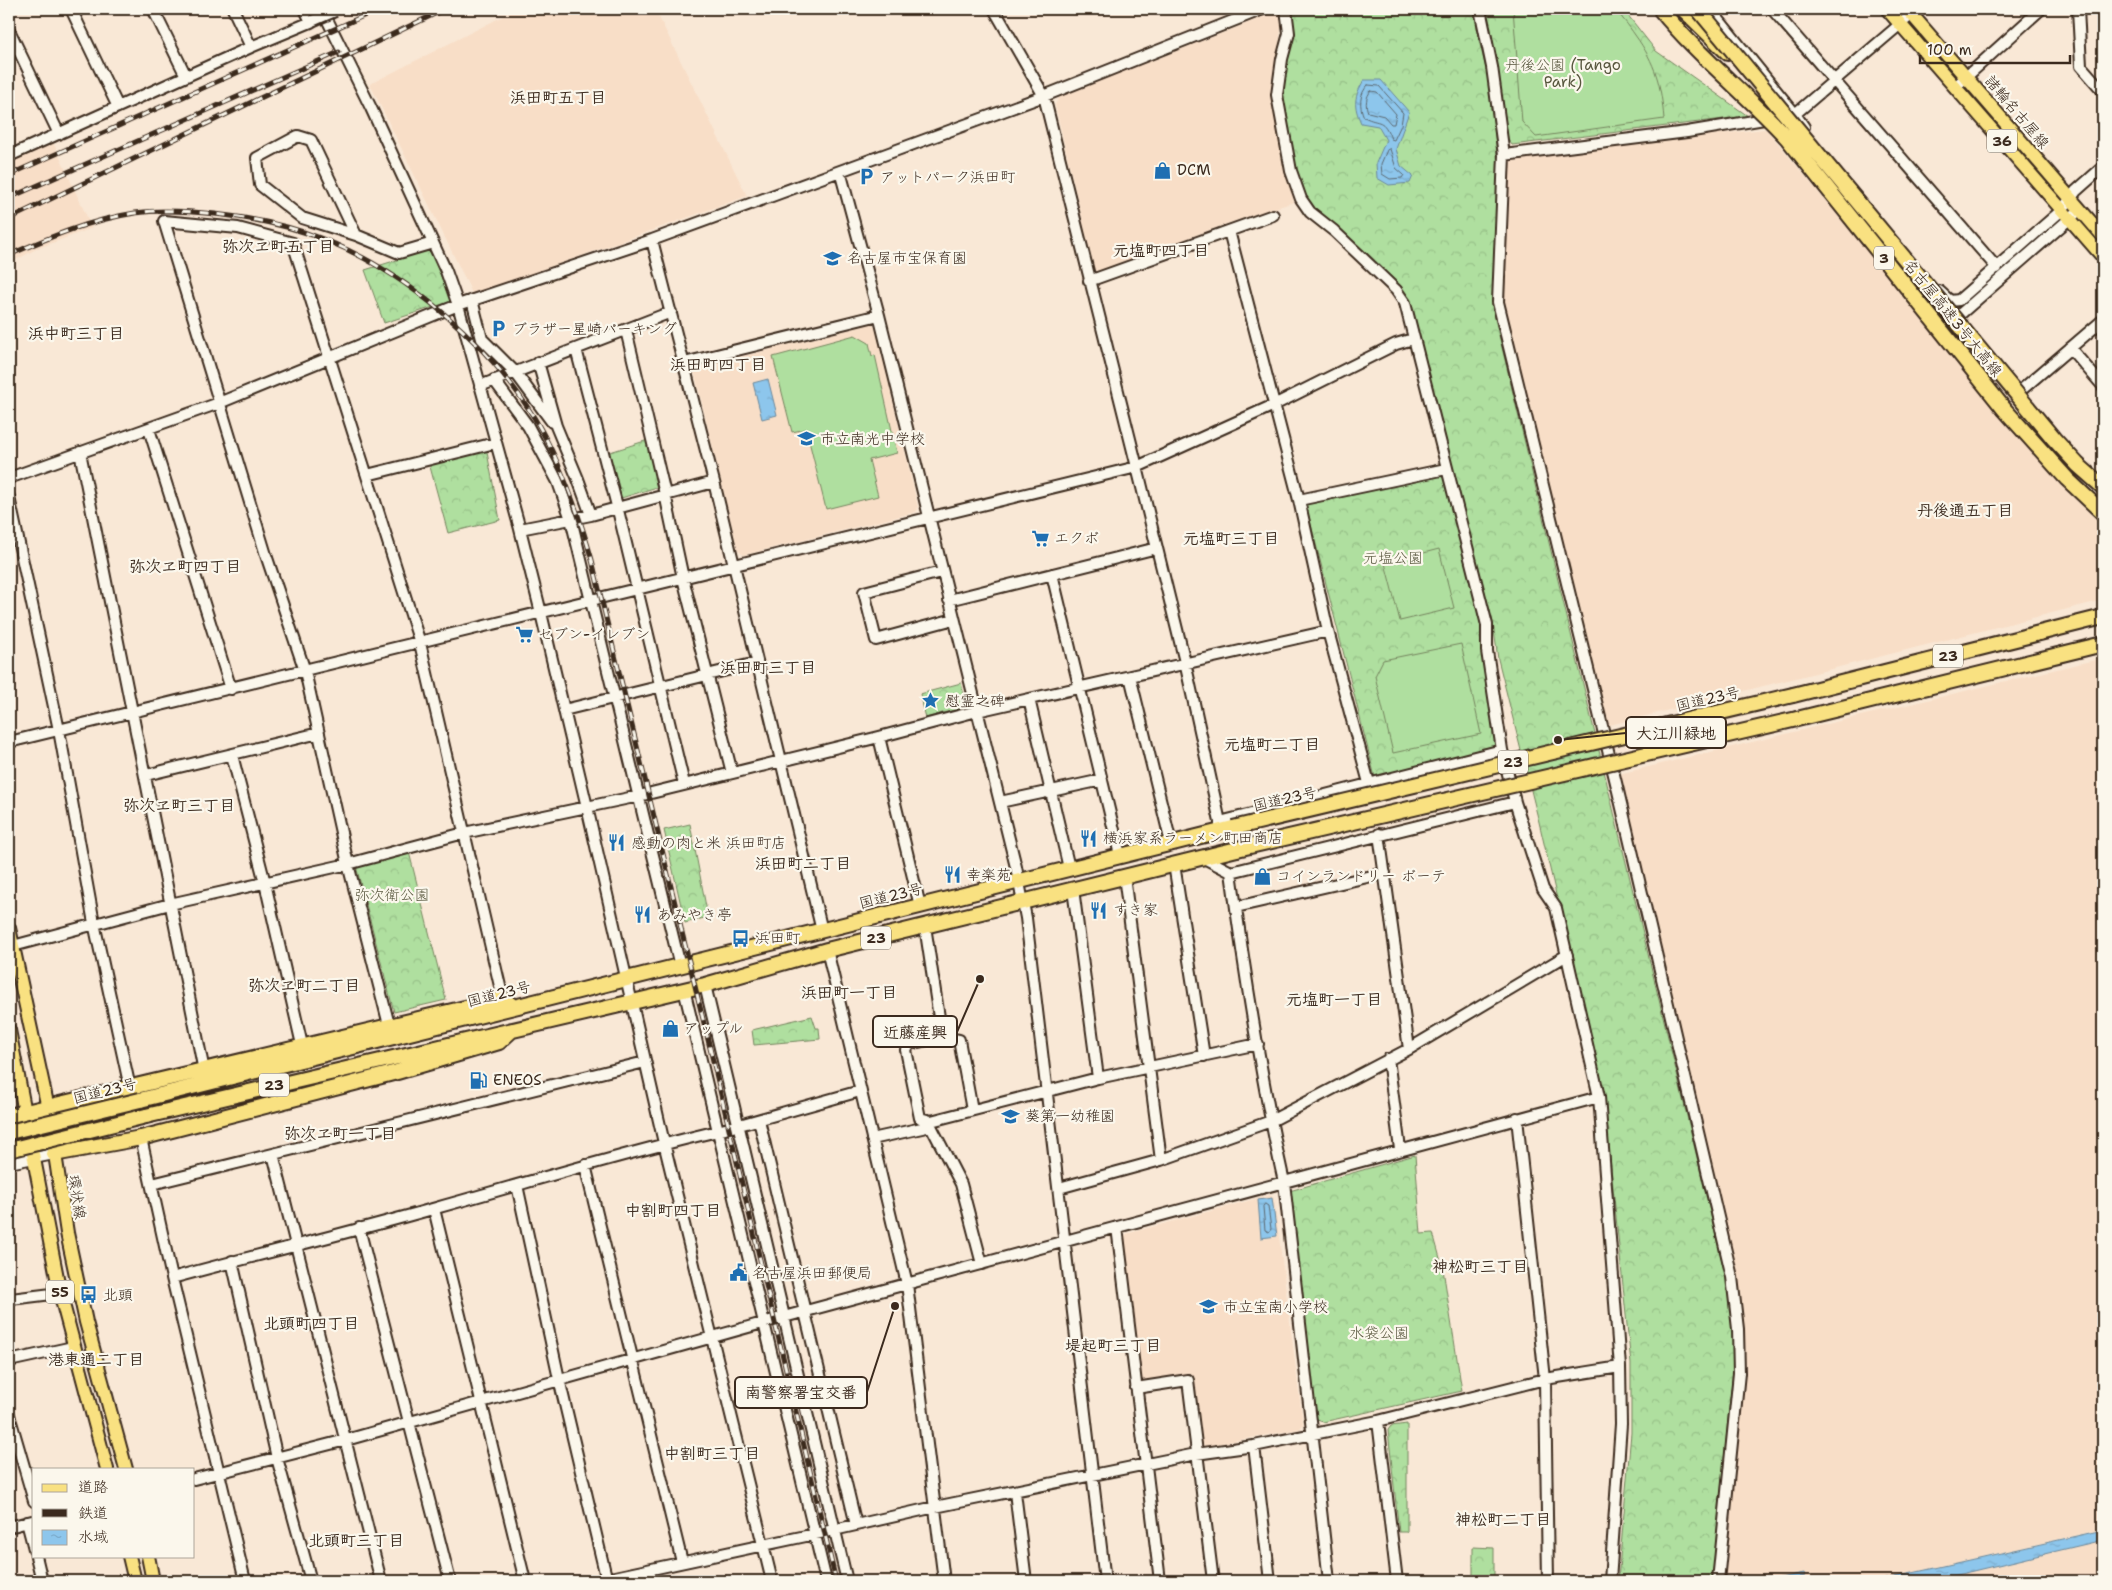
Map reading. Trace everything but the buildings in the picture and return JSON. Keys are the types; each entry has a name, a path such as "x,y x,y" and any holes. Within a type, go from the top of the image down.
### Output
{"highway":[{"name":"名古屋高速3号大高線","path":"1660,9 1692,44 1758,106 1788,139 2006,410 2066,479 2103,513"},
{"path":"1683,9 1737,63 1946,316 1957,317"},
{"name":"名古屋高速3号大高線","path":"1698,9 2054,439 2103,486"},
{"name":"国道23号","path":"9,1132 391,1031 509,1003 627,979 1171,843 1225,827 1793,695 2103,617"},
{"name":"23","path":"9,1150 515,1028 704,985 827,950 1202,857 1797,719 2103,644"},
{"path":"54,1154 141,1138 397,1072 499,1042 515,1028"},
{"path":"9,1116 204,1071 302,1046 391,1031"}],"main road":[{"name":"諸輪名古屋線","path":"1887,9 2103,257"},
{"name":"諸輪名古屋線","path":"1912,10 1966,77 2070,200 2103,236"},
{"name":"環状線","path":"9,928 48,1108 67,1233 86,1322 126,1468"},
{"path":"9,1030 26,1112"},
{"name":"55","path":"26,1112 60,1293 107,1468"},
{"path":"129,1558 135,1581"},
{"path":"148,1558 153,1581"}],"street":[{"path":"71,9 118,107"},
{"path":"153,9 186,76"},
{"path":"233,9 250,47"},
{"path":"305,9 312,22"},
{"path":"322,9 371,108 433,243 458,305 520,529 541,614 627,979 630,1002 772,1581"},
{"path":"994,9 1044,96 1225,827 1369,783 1502,750"},
{"path":"9,478 220,403 458,305 652,240 1044,96 1263,9"},
{"path":"1286,9 1288,33 1282,58 1277,95 1291,170 1301,199 1310,212 1334,231 1396,290 1404,303 1488,625 1487,652 1502,750 1515,802 1543,889 1556,908 1600,1097 1620,1367 1621,1424 1610,1581"},
{"path":"1480,9 1492,67 1504,155 1498,302 1618,791 1732,1278 1738,1329 1739,1374 1718,1581"},
{"path":"1710,9 1795,114 1798,121 1946,299 1954,302 1959,300 2066,214 2079,210"},
{"path":"1772,9 1997,268"},
{"path":"1955,87 2041,9"},
{"path":"2078,9 2081,66 2103,91"},
{"path":"9,156 250,47 338,10"},
{"path":"1504,155 1687,132 1795,114 1900,24 1912,10"},
{"path":"9,30 59,134"},
{"path":"1770,119 1947,335 1959,344 1985,356 1997,366"},
{"path":"356,235 311,140 298,136 257,158 260,185 302,218 356,235 399,253 433,243"},
{"path":"2103,167 2076,191 2070,200 2066,214 1957,317 2068,451 2103,486"},
{"path":"840,171 879,315 1023,901 1048,1090 1105,1581"},
{"path":"1089,280 1273,215"},
{"path":"391,1031 348,864 305,671 164,221 238,228 293,242 420,642 464,833 509,1003"},
{"path":"1229,231 1299,500 1328,631 1369,783"},
{"path":"652,240 714,482 756,663 822,930"},
{"path":"472,300 482,339 515,372 556,426"},
{"path":"480,386 671,312"},
{"path":"684,363 879,315"},
{"path":"2018,392 2103,320"},
{"path":"626,330 666,494 683,578 732,773"},
{"path":"9,742 541,614 1137,466 1274,405 1396,344 1413,339"},
{"path":"2070,348 2103,386"},
{"path":"576,349 617,506 684,784"},
{"path":"538,362 556,426 578,479 590,515"},
{"path":"494,380 528,426 558,482 571,520 680,966"},
{"path":"149,429 231,688"},
{"path":"367,475 495,443"},
{"path":"80,452 204,1071"},
{"path":"1299,500 1446,468"},
{"path":"520,529 571,520 617,506 714,482"},
{"path":"9,497 59,730 94,923 130,1088"},
{"path":"949,600 1157,548"},
{"path":"941,572 864,592 876,640 954,620"},
{"path":"1052,574 1120,855"},
{"path":"13,946 170,904 348,864 464,833 639,796 879,737 977,710 1328,631"},
{"path":"564,710 756,663"},
{"path":"1130,676 1171,843"},
{"path":"1029,699 1069,868"},
{"path":"146,775 319,733"},
{"path":"879,737 920,906"},
{"path":"232,755 265,883 302,1046"},
{"path":"1000,802 1102,780"},
{"path":"1202,857 1231,872 1515,802"},
{"path":"1379,834 1409,1049"},
{"path":"1174,864 1204,1056"},
{"path":"1231,872 1270,1122 1284,1182 1329,1581"},
{"path":"1236,908 1385,873"},
{"path":"1124,876 1162,1160"},
{"path":"1073,889 1098,1078"},
{"path":"925,926 942,1037"},
{"path":"827,950 907,1284 944,1581"},
{"path":"1059,1188 1162,1160 1270,1122 1409,1049 1567,955"},
{"path":"704,985 847,1581"},
{"path":"684,989 826,1581"},
{"path":"972,1110 958,1040 942,1037 909,1044 906,1050 920,1118 931,1124 961,1184 982,1264"},
{"path":"872,1139 1048,1090 1258,1044"},
{"path":"1388,1059 1400,1150"},
{"path":"152,1184 645,1062"},
{"path":"172,1278 434,1209 517,1186 585,1164 738,1126 860,1091"},
{"path":"195,1479 346,1440 784,1317 1600,1097"},
{"path":"1518,1118 1545,1379 1548,1581"},
{"path":"759,1120 856,1525"},
{"path":"141,1138 172,1278 245,1581"},
{"path":"9,1163 54,1154"},
{"path":"273,1154 381,1581"},
{"path":"585,1164 682,1562"},
{"path":"517,1186 603,1580 815,1535 935,1507 1196,1454 1254,1446 1313,1432 1378,1421 1545,1379 1620,1367"},
{"path":"434,1209 526,1581"},
{"path":"1118,1227 1160,1581"},
{"path":"359,1228 450,1581"},
{"path":"232,1262 277,1458 311,1581"},
{"path":"9,1296 11,1300 60,1293"},
{"path":"9,1360 73,1347"},
{"path":"1136,1388 1188,1380 1213,1581"},
{"path":"9,1415 32,1495"},
{"path":"1378,1421 1397,1581"},
{"path":"1254,1446 1270,1581"},
{"path":"1015,1492 1026,1581"},
{"path":"9,1527 30,1521 32,1535"},
{"path":"36,1558 42,1581"}],"shaded area":[{"path":"517,9 655,9 747,196 473,295 370,84"},
{"path":"1276,12 1280,13 1282,22 1272,95 1294,202 1229,223 1097,272 1094,269 1055,105 1060,96"},
{"path":"1766,129 2042,461 2066,488 2103,521 2103,600 1606,726 1503,304 1506,160 1512,156"},
{"path":"53,142 92,228 36,249 9,264 9,163"},
{"name":"市立南光中学校","path":"871,324 875,327 918,507 916,512 744,555 738,551 694,371 697,368"},
{"path":"2103,658 2103,1529 1880,1581 1724,1581 1743,1374 1743,1329 1738,1276 1619,774"},
{"name":"市立宝南小学校","path":"1270,1195 1274,1198 1303,1424 1300,1429 1205,1446 1201,1443 1193,1375 1142,1381 1139,1377 1123,1240 1126,1234"},
{"path":"2103,1537 2103,1581 1917,1581"}],"green space":[{"path":"1294,9 1335,9 1350,14 1363,9 1474,9 1489,81 1498,164 1492,306 1726,1278 1733,1329 1733,1369 1712,1581 1618,1581 1631,1433 1631,1364 1604,1099 1539,822 1498,659 1493,623 1411,310 1404,295 1382,267 1354,241 1312,208 1303,195 1281,96 1292,34 1290,12"},
{"name":"丹後公園 (Tango Park)","path":"1486,9 1623,9 1656,51 1748,116 1512,145 1508,139 1490,23"},
{"name":"丹後公園 (Tango Park)","path":"1513,9 1612,9 1630,28 1653,65 1659,85 1664,119 1536,137 1522,122"},
{"path":"429,250 452,301 384,323 365,270"},
{"path":"855,335 869,343 872,356 875,355 897,453 869,460 878,496 826,509 806,429 792,432 773,357"},
{"path":"648,440 657,487 618,499 607,453"},
{"path":"486,447 500,520 448,533 429,463"},
{"name":"元塩公園","path":"1433,475 1443,477 1450,492 1483,627 1480,637 1496,741 1494,747 1375,777 1306,505 1309,501"},
{"path":"1439,549 1454,608 1400,621 1385,563"},
{"path":"1461,644 1481,734 1393,753 1375,676 1383,660"},
{"path":"961,683 966,703 964,707 926,718 920,694"},
{"path":"690,824 708,917 685,923 664,830"},
{"name":"弥次衛公園","path":"409,852 446,1000 394,1012 356,866"},
{"path":"812,1016 816,1028 819,1028 820,1039 754,1045 752,1030"},
{"name":"水袋公園","path":"1415,1155 1421,1234 1433,1233 1443,1269 1462,1391 1323,1422 1317,1420 1286,1192"},
{"path":"1407,1424 1407,1532 1399,1532 1388,1430 1391,1426"},
{"path":"1473,1547 1494,1548 1494,1581 1473,1581"}],"water":[{"path":"1364,80 1381,80 1409,112 1396,149 1401,166 1413,176 1410,183 1389,185 1377,178 1376,163 1386,140 1378,126 1361,123 1358,117 1356,101 1358,91"},
{"path":"768,379 777,415 762,419 753,383"},
{"path":"1272,1198 1277,1236 1261,1238 1258,1200"},
{"path":"2103,1530 2103,1540 1931,1581 1877,1581"},
{"path":"1804,1573 1805,1576 1800,1577 1801,1581 1766,1581"}],"railway":[{"path":"9,175 379,9"},
{"path":"9,219 445,9"},
{"path":"9,198 339,52"},
{"path":"9,255 55,236 102,220 155,211 215,214 256,220 296,230 323,239 354,253 385,270 414,290 469,337 494,363 535,419 553,453 568,488 592,560 836,1581"}],"place":[{"name":"DCM","path":"1163,170"},
{"name":"アットパーク浜田町","path":"866,177"},
{"name":"名古屋市宝保育園","path":"833,258"},
{"name":"ブラザー星崎パーキング","path":"498,329"},
{"name":"市立南光中学校","path":"806,439"},
{"name":"エクボ","path":"1040,538"},
{"name":"セブン-イレブン","path":"524,634"},
{"name":"慰霊之碑","path":"931,701"},
{"name":"大江川緑地","path":"1558,740"},
{"name":"横浜家系ラーメン町田商店","path":"1089,838"},
{"name":"感動の肉と米 浜田町店","path":"617,843"},
{"name":"幸楽苑","path":"952,875"},
{"name":"コインランドリー ボーテ","path":"1262,876"},
{"name":"すき家","path":"1099,910"},
{"name":"あみやき亭","path":"643,915"},
{"name":"浜田町","path":"741,938"},
{"name":"近藤産興","path":"980,979"},
{"name":"アップル","path":"670,1028"},
{"name":"ENEOS","path":"479,1080"},
{"name":"葵第一幼稚園","path":"1011,1116"},
{"name":"名古屋浜田郵便局","path":"738,1273"},
{"name":"北頭","path":"89,1295"},
{"name":"南警察署宝交番","path":"895,1306"},
{"name":"市立宝南小学校","path":"1209,1307"}],"district":[{"name":"浜田町五丁目","path":"558,97"},
{"name":"弥次ヱ町五丁目","path":"278,246"},
{"name":"元塩町四丁目","path":"1161,250"},
{"name":"浜中町三丁目","path":"76,333"},
{"name":"浜田町四丁目","path":"718,364"},
{"name":"丹後通五丁目","path":"1965,510"},
{"name":"元塩町三丁目","path":"1231,538"},
{"name":"弥次ヱ町四丁目","path":"185,566"},
{"name":"浜田町三丁目","path":"768,667"},
{"name":"元塩町二丁目","path":"1272,744"},
{"name":"弥次ヱ町三丁目","path":"179,805"},
{"name":"浜田町二丁目","path":"803,863"},
{"name":"弥次ヱ町二丁目","path":"304,985"},
{"name":"浜田町一丁目","path":"849,992"},
{"name":"元塩町一丁目","path":"1334,999"},
{"name":"弥次ヱ町一丁目","path":"340,1133"},
{"name":"中割町四丁目","path":"673,1210"},
{"name":"神松町三丁目","path":"1480,1266"},
{"name":"北頭町四丁目","path":"311,1323"},
{"name":"堤起町三丁目","path":"1113,1345"},
{"name":"港東通二丁目","path":"96,1359"},
{"name":"中割町三丁目","path":"712,1453"},
{"name":"神松町二丁目","path":"1503,1519"},
{"name":"北頭町三丁目","path":"356,1540"}]}
